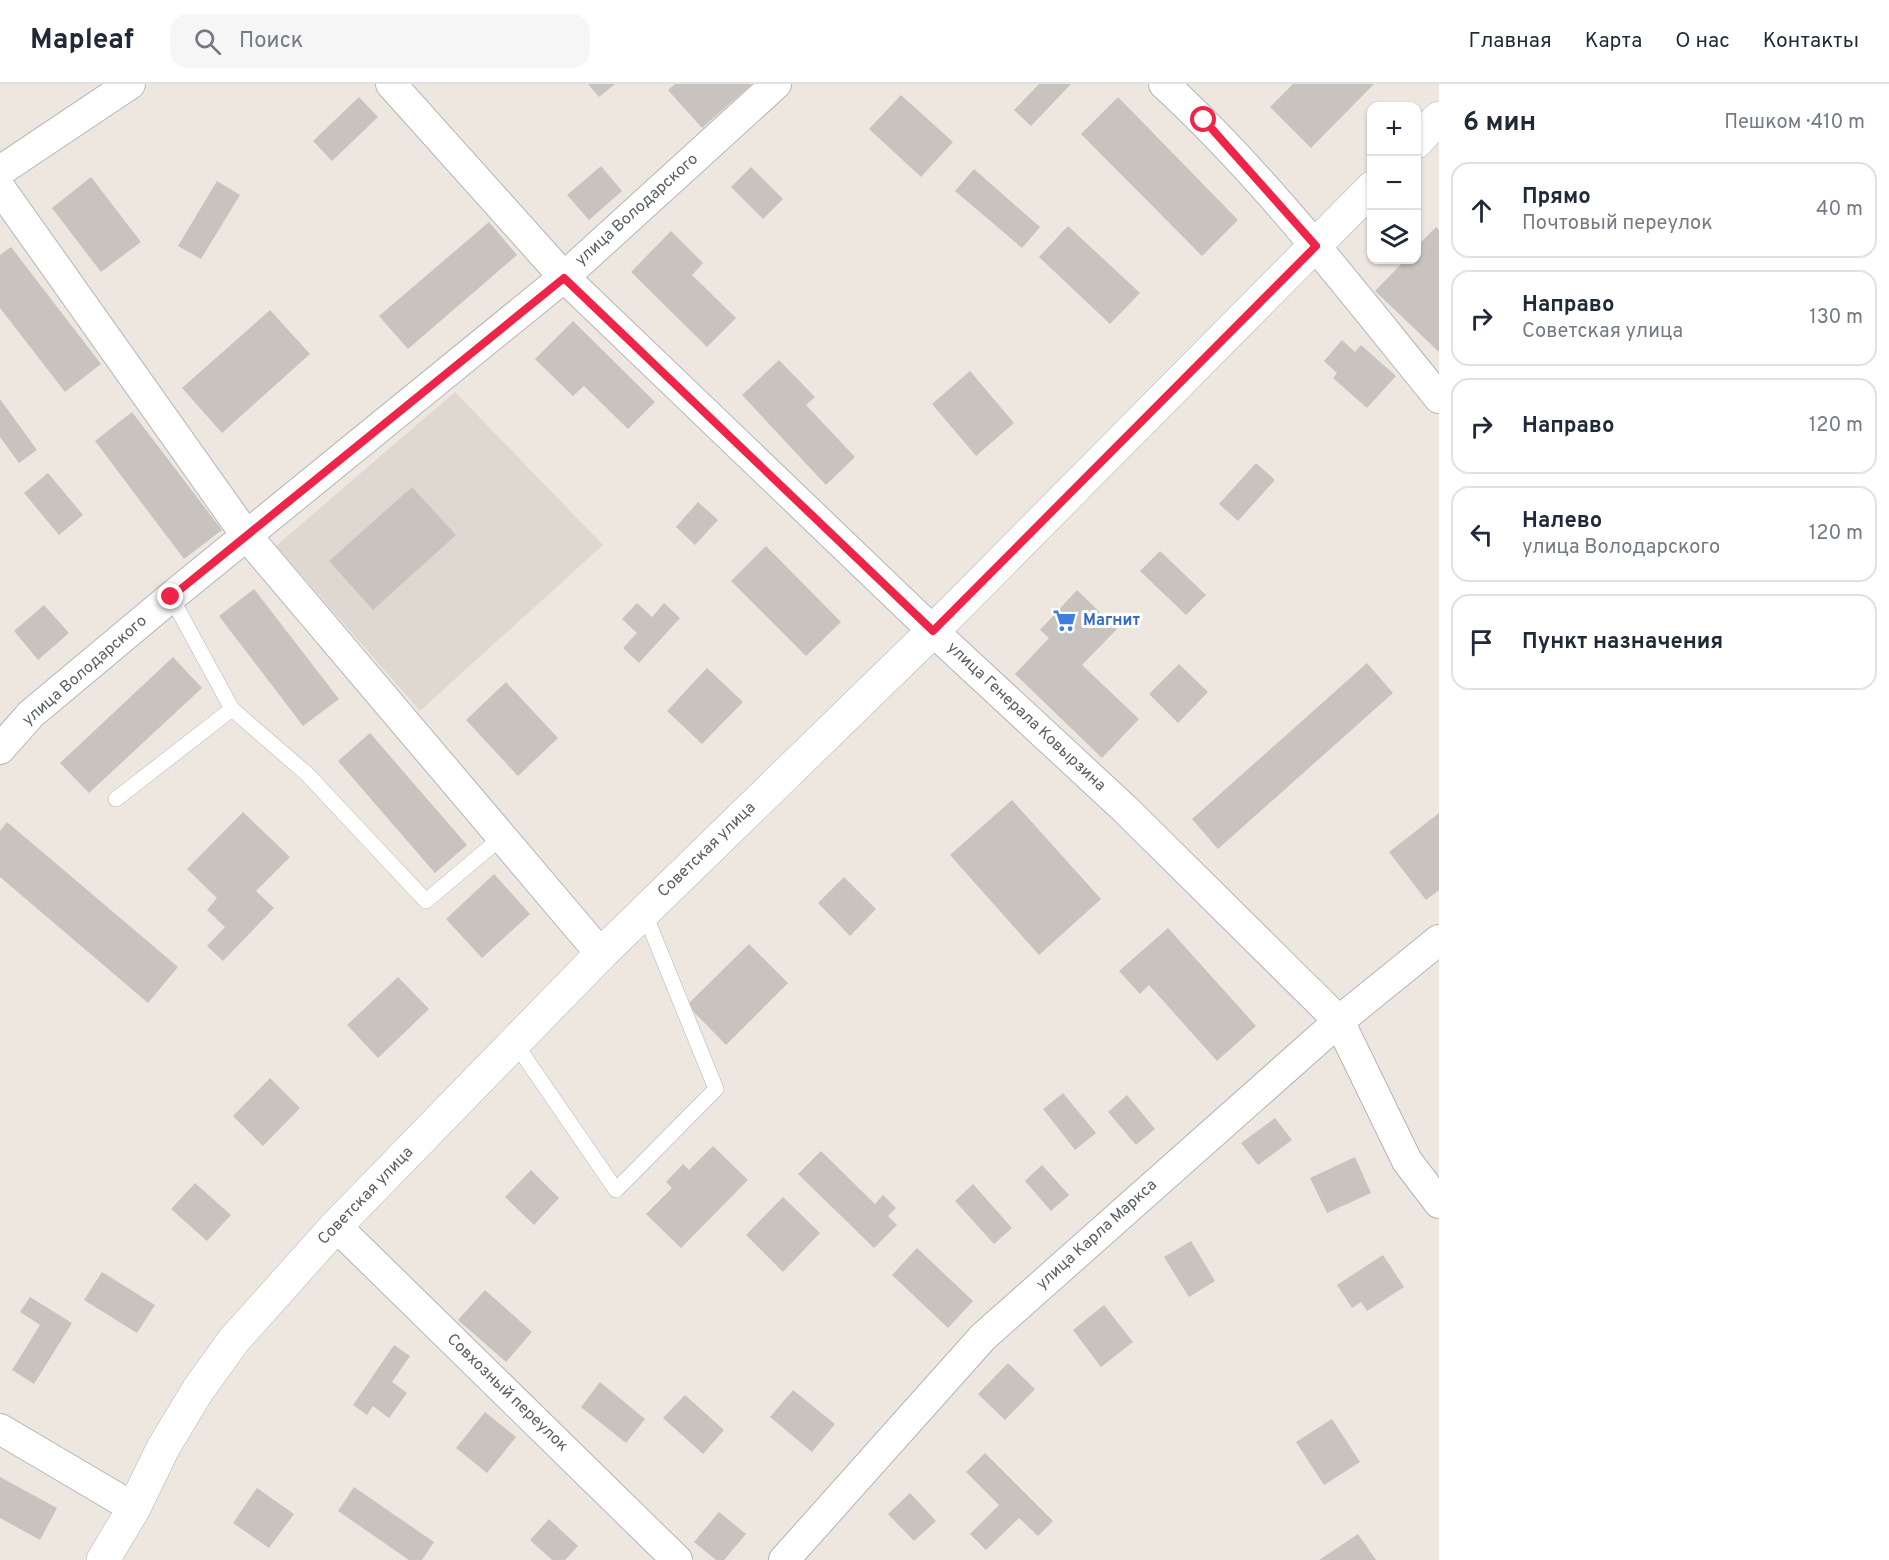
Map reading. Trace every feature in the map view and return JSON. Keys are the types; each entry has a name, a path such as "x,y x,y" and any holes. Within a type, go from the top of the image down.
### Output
{"street":[{"path":"0,171 130,84"},
{"name":"улица Генерала Ковырзина","path":"391,84 564,278 933,631 1126,810 1339,1021 1407,1161 1439,1203"},
{"name":"улица Володарского","path":"0,749 31,714 171,597 564,278 776,84"},
{"path":"1164,84 1204,120 1316,246 1439,398"},
{"path":"1421,137 1439,118"},
{"path":"0,188 246,535 601,954"},
{"name":"Советская улица","path":"103,1560 198,1390 234,1340 336,1226 601,954 933,631 1367,193"},
{"name":"улица Карла Маркса","path":"784,1560 983,1337 1339,1021 1439,940"},
{"name":"Совхозный переулок","path":"336,1226 677,1560"},
{"path":"0,1429 134,1508"}],"lane":[{"path":"171,597 231,709 308,774 426,901 502,837"},
{"path":"116,799 231,709"},
{"path":"515,1043 616,1190 716,1089 644,912"}],"shaded area":[{"path":"455,392 603,545 420,711 276,546"}],"building":[{"path":"588,84 615,84 599,97"},
{"path":"675,84 752,84 702,128 668,90"},
{"path":"1039,84 1071,84 1031,126 1014,110"},
{"path":"1293,84 1374,84 1311,148 1270,107"},
{"path":"901,95 953,142 921,177 869,129"},
{"path":"359,97 378,117 332,161 313,141"},
{"path":"1118,97 1238,220 1202,256 1081,134"},
{"path":"601,166 622,191 589,220 567,195"},
{"path":"751,167 783,199 763,219 731,187"},
{"path":"974,169 1040,227 1022,248 955,191"},
{"path":"91,177 141,242 101,272 52,208"},
{"path":"217,181 240,195 201,259 178,246"},
{"path":"489,222 517,255 408,349 379,316"},
{"path":"1068,226 1140,293 1110,324 1039,257"},
{"path":"1436,227 1439,230 1439,352 1375,291 1401,264 1421,264 1421,242"},
{"path":"671,231 703,263 692,275 736,318 707,347 631,272"},
{"path":"11,247 101,364 65,392 0,308 0,255"},
{"path":"270,310 310,354 222,433 182,388"},
{"path":"573,321 655,402 628,429 584,386 573,396 535,359"},
{"path":"1342,340 1355,352 1361,345 1396,376 1367,408 1333,378 1337,373 1324,361"},
{"path":"779,360 815,397 806,405 855,457 826,485 742,395"},
{"path":"970,371 1014,423 976,456 932,404"},
{"path":"0,399 37,450 19,463 0,437"},
{"path":"132,412 222,530 184,559 95,441"},
{"path":"1256,463 1275,480 1238,521 1219,504"},
{"path":"48,473 83,515 59,535 24,493"},
{"path":"412,487 456,535 373,610 329,561"},
{"path":"698,502 718,520 695,545 676,527"},
{"path":"766,546 841,622 806,656 731,581"},
{"path":"1160,551 1206,595 1186,615 1140,571"},
{"path":"254,589 339,699 303,726 219,616"},
{"path":"1077,590 1117,629 1082,665 1139,719 1102,758 1015,674 1049,638 1040,630"},
{"path":"637,603 652,617 664,603 680,618 639,663 623,648 637,633 622,619"},
{"path":"44,605 69,633 38,660 14,631"},
{"path":"173,657 202,688 89,793 60,763"},
{"path":"1367,663 1393,693 1218,849 1192,819"},
{"path":"1179,664 1208,692 1178,723 1149,694"},
{"path":"707,668 743,702 702,744 667,711"},
{"path":"506,682 558,738 518,776 466,720"},
{"path":"370,733 467,845 435,873 338,761"},
{"path":"1012,800 1101,899 1039,955 950,855"},
{"path":"243,812 290,857 256,891 274,908 223,961 207,946 225,927 207,910 217,898 187,869"},
{"path":"1439,813 1439,890 1426,900 1389,852"},
{"path":"7,822 178,967 148,1003 0,877 0,831"},
{"path":"494,874 530,914 482,958 446,919"},
{"path":"844,877 876,909 850,936 818,903"},
{"path":"1168,928 1256,1026 1217,1061 1149,985 1140,994 1119,971"},
{"path":"749,944 788,983 726,1045 687,1005"},
{"path":"398,977 429,1009 378,1058 347,1025"},
{"path":"270,1078 300,1108 263,1146 233,1116"},
{"path":"1063,1093 1096,1133 1075,1150 1043,1109"},
{"path":"1127,1095 1155,1129 1136,1145 1108,1112"},
{"path":"1275,1118 1292,1140 1258,1165 1241,1143"},
{"path":"713,1146 748,1180 681,1248 646,1214 672,1188 666,1182 683,1164 689,1170"},
{"path":"821,1151 875,1204 883,1195 896,1208 888,1216 897,1225 874,1248 798,1174"},
{"path":"1355,1157 1371,1193 1327,1213 1310,1178"},
{"path":"1042,1165 1069,1195 1051,1211 1025,1181"},
{"path":"531,1170 559,1198 534,1225 505,1197"},
{"path":"195,1183 231,1215 207,1241 171,1209"},
{"path":"973,1184 1012,1228 994,1244 955,1201"},
{"path":"783,1197 820,1233 783,1272 746,1235"},
{"path":"1191,1241 1215,1281 1189,1297 1164,1257"},
{"path":"917,1248 973,1301 948,1328 892,1275"},
{"path":"1383,1255 1404,1287 1367,1311 1361,1302 1352,1308 1337,1285"},
{"path":"102,1272 155,1305 137,1333 84,1300"},
{"path":"485,1290 532,1332 506,1362 458,1320"},
{"path":"30,1297 72,1323 34,1384 12,1370 40,1325 20,1312"},
{"path":"1104,1305 1133,1342 1101,1367 1073,1330"},
{"path":"394,1345 410,1356 392,1382 407,1393 389,1418 373,1406 367,1415 353,1405"},
{"path":"1008,1363 1035,1389 1005,1420 978,1394"},
{"path":"600,1382 645,1419 626,1443 581,1407"},
{"path":"793,1390 835,1424 812,1452 770,1417"},
{"path":"685,1395 724,1430 703,1454 663,1418"},
{"path":"485,1412 516,1437 487,1473 456,1448"},
{"path":"1332,1419 1360,1462 1324,1485 1296,1442"},
{"path":"985,1453 1053,1521 1038,1536 1019,1518 986,1550 970,1534 999,1505 966,1472"},
{"path":"0,1477 57,1508 40,1540 0,1518"},
{"path":"354,1487 434,1542 422,1560 409,1560 338,1511"},
{"path":"257,1488 294,1514 269,1548 233,1523"},
{"path":"910,1493 936,1521 914,1541 888,1514"},
{"path":"719,1512 746,1534 724,1560 716,1560 694,1542"},
{"path":"549,1519 578,1546 565,1560 552,1560 530,1540"},
{"path":"1358,1534 1376,1560 1319,1560"}],"place":[{"name":"Магнит","path":"1065,621"}],"route":[{"path":"171,597 564,278 933,631 1316,246 1204,120"}]}
